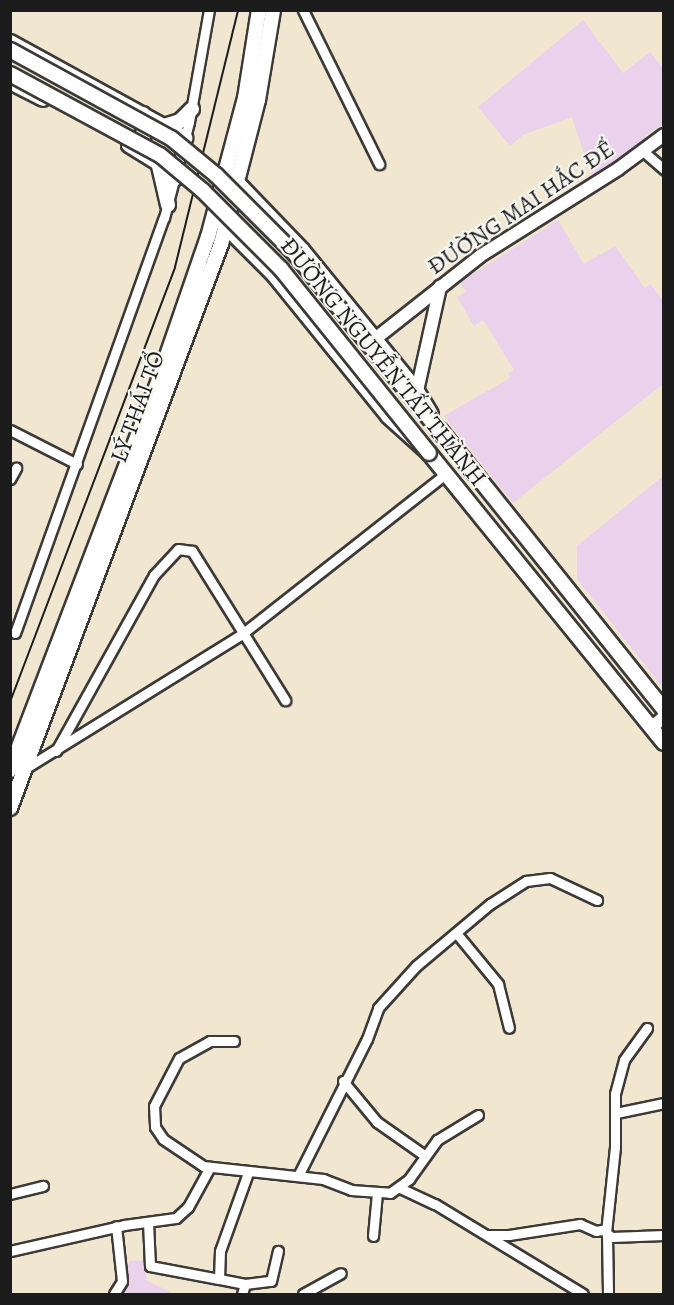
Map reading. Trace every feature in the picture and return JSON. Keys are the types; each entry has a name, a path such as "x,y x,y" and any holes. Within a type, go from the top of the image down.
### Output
{"main road":[{"name":"LÝ THÁI TỔ","path":"10,808 26,768 64,646 159,379 214,215 245,98 260,10"},
{"name":"LÝ THÁI TỔ","path":"10,770 64,646 219,252 244,161 273,10"},
{"path":"10,42 185,138"},
{"name":"ĐƯỜNG NGUYỄN TẤT THÀNH","path":"10,50 171,138 216,175 296,255 663,710"},
{"name":"ĐƯỜNG NGUYỄN TẤT THÀNH","path":"10,74 160,155 203,191 281,269 663,743"},
{"path":"10,82 129,145 156,162 175,179"},
{"path":"164,126 180,121 192,109"},
{"path":"129,145 144,134 143,114"},
{"path":"244,161 254,200"},
{"path":"156,162 164,178 168,205"},
{"path":"227,172 267,213 375,339 417,391 446,439"},
{"path":"239,239 246,218 267,213"},
{"path":"214,215 253,252 388,416 429,453"},
{"path":"219,252 234,247 253,252"},
{"path":"581,643 599,630"}],"street":[{"path":"15,633 168,205 192,109 209,10"},
{"path":"303,10 379,164"},
{"name":"ĐƯỜNG MAI HẮC ĐẾ","path":"375,339 480,256 663,135"},
{"path":"643,150 663,169"},
{"path":"417,391 440,287"},
{"path":"10,430 77,464"},
{"path":"10,479 16,468"},
{"path":"26,768 242,634 446,474"},
{"path":"55,752 154,575 178,549 192,551 285,700"},
{"path":"651,728 663,717"},
{"path":"298,1176 343,1081 367,1039 378,1008 416,966 517,885 539,877 562,883 597,900"},
{"path":"457,934 498,984 509,1028"},
{"path":"608,1294 607,1232 616,1113 615,1094 624,1060 648,1028"},
{"path":"234,1041 210,1041 179,1058 154,1106 155,1127 163,1139 210,1167 336,1181 351,1190 377,1193 400,1188 486,1234 583,1294"},
{"path":"343,1081 377,1122 424,1155"},
{"path":"616,1113 663,1103"},
{"path":"400,1188 424,1155 452,1128 478,1115"},
{"path":"10,1251 117,1226 176,1218 188,1207 210,1167"},
{"path":"219,1279 220,1251 248,1173"},
{"path":"10,1194 43,1186"},
{"path":"373,1236 377,1193"},
{"path":"148,1222 150,1266 245,1284 271,1281 278,1251"},
{"path":"486,1234 509,1235 580,1224 596,1231 663,1235"},
{"path":"114,1294 122,1281 117,1226"},
{"path":"303,1294 341,1273"},
{"path":"242,1294 245,1284"}],"shaded area":[{"path":"583,20 623,73 650,52 663,68 663,124 646,135 644,144 592,178 572,117 523,135 510,146 478,107"},
{"path":"558,220 584,264 615,246 645,288 650,284 663,300 663,384 513,503 444,416 510,378 508,373 514,370 483,320 474,326 457,297 466,292 460,282"},
{"path":"663,476 663,688 577,579 577,546"},
{"path":"146,1260 146,1280 174,1294 118,1294 130,1261"}],"railway":[{"path":"10,702 175,267 238,10"}]}
